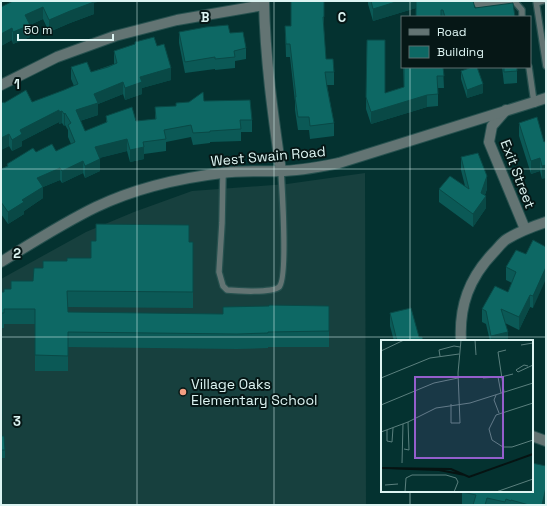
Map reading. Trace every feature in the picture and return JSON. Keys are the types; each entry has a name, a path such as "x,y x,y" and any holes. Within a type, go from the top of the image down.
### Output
{"street":[{"path":"1,85 57,57 115,36 177,20 264,3 270,90 281,171"},
{"name":"West Swain Road","path":"1,262 96,207 130,193 186,178 223,172 311,169 339,163 546,98"},
{"name":"Exit Street","path":"506,110 492,126 489,142 524,229"},
{"path":"461,340 460,326 466,296 475,276 488,258 505,240 524,229 546,222"},
{"path":"533,436 546,441"}],"lane":[{"path":"473,1 478,5 515,2 522,10 522,16"},
{"path":"539,2 546,66"},
{"path":"529,68 534,102"},
{"path":"223,172 219,272 223,286 227,290 242,291 277,288 281,285 284,272 281,171"}],"shaded area":[{"name":"Village Oaks Elementary School","path":"365,173 366,505 1,505 1,279 86,232 134,212 192,191 287,184"}],"building":[{"path":"13,1 94,2 49,20 43,7 25,15 30,25 13,32 12,28 1,34 1,7"},
{"path":"291,1 324,1 323,17 326,59 333,59 334,72 325,72 334,123 310,126 309,117 298,117 290,44 286,44 285,26 291,26"},
{"path":"371,1 399,1 373,9"},
{"path":"416,1 473,1 475,8 513,3 515,16 445,16 443,10 441,10 441,16 416,16"},
{"path":"228,25 230,33 243,32 246,48 234,51 235,57 215,59 215,57 185,62 179,32"},
{"path":"154,37 157,46 164,44 171,68 140,77 142,82 125,88 123,82 94,94 98,103 76,110 85,131 107,122 106,116 132,107 136,121 156,119 155,107 176,106 176,103 189,102 203,92 204,101 250,100 252,120 240,120 241,129 193,133 191,125 164,130 166,139 143,142 144,147 130,150 127,139 95,147 100,159 85,166 83,161 62,171 60,168 37,178 43,187 22,200 24,202 8,212 1,202 1,169 8,166 7,164 33,148 36,152 52,144 56,151 75,142 68,125 71,123 65,113 64,114 62,111 59,112 59,110 20,130 22,134 12,140 9,134 1,138 1,103 4,103 26,90 32,102 78,84 71,67 87,62 91,72 108,67 117,63 114,51 135,44 135,42"},
{"path":"367,40 385,40 385,93 404,87 404,68 443,68 444,76 437,76 438,94 427,95 371,112 366,97"},
{"path":"469,68 477,68 483,84 467,90 461,71"},
{"path":"504,68 517,68 517,71 504,72"},
{"path":"537,117 544,142 546,141 546,165 542,166 540,158 531,161 519,123"},
{"path":"478,153 487,176 481,193 486,196 473,214 439,189 450,176 469,189 461,157"},
{"path":"96,224 189,225 189,242 193,242 193,292 67,291 68,312 223,314 223,307 269,305 329,306 329,331 237,334 68,332 68,356 35,355 35,309 4,309 4,313 1,313 1,292 4,292 4,289 11,289 11,281 33,281 34,268 43,268 43,261 67,261 67,258 91,258 91,241 96,241"},
{"path":"533,240 546,247 546,267 533,296 530,295 519,317 501,309 508,332 491,336 486,311 482,309 495,286 508,292 516,272 506,267 516,250 526,254"},
{"path":"411,308 419,337 422,337 423,340 397,340 390,313"},
{"path":"1,406 2,406 1,436"},
{"path":"1,436 4,436 5,450 1,450"},
{"path":"533,463 546,466 546,487 542,505 529,505 506,499 505,502 487,498 485,505 473,505 476,495 462,492 533,492"}],"place":[{"name":"Village Oaks Elementary School","path":"183,392"}]}
